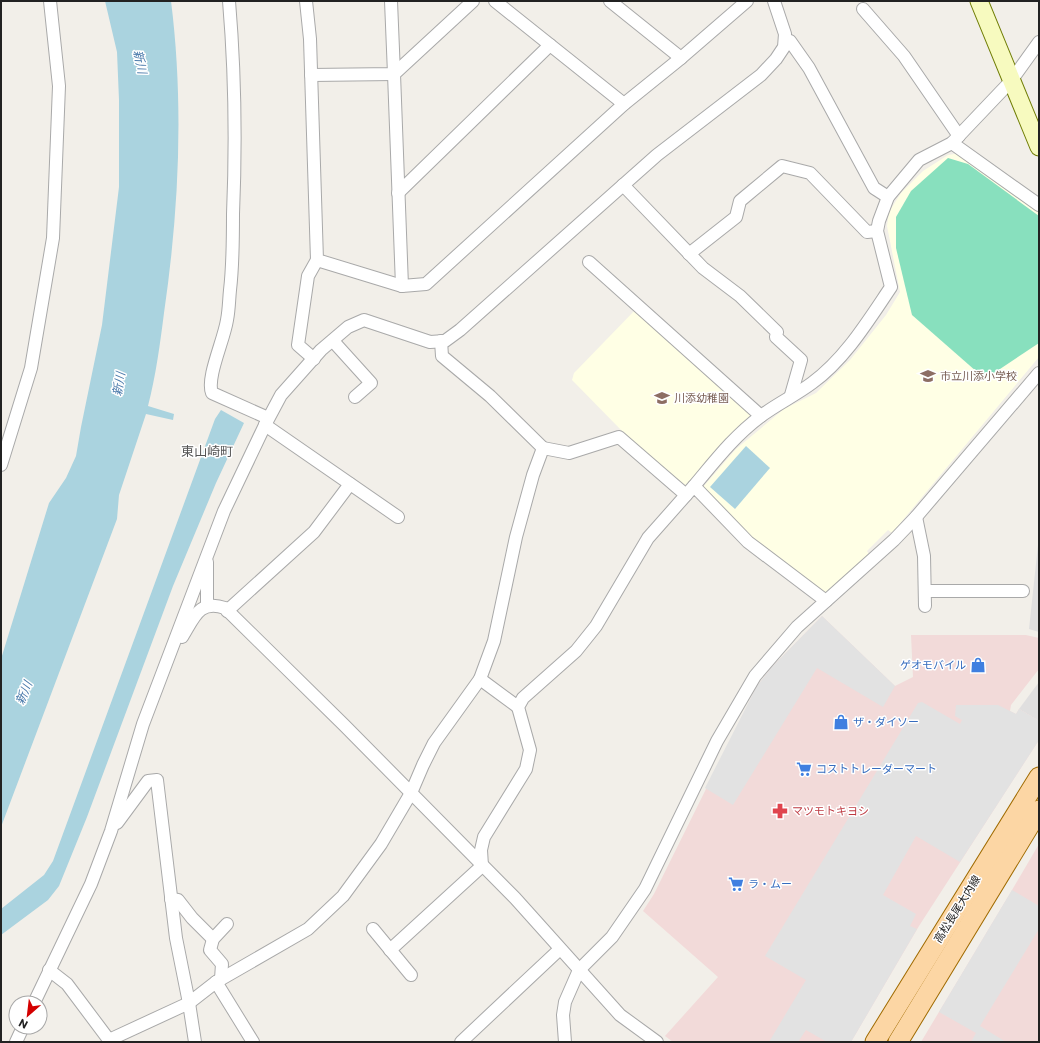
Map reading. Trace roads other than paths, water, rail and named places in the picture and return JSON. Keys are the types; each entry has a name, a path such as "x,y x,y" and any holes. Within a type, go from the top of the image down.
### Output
{"main road":[{"name":"高松長尾大内線","path":"875,1042 1039,777"},
{"name":"高松長尾大内線","path":"898,1042 1039,810"}],"street":[{"path":"1,465 31,368 53,238 59,86 50,1"},
{"path":"229,1 234,56 236,154 231,281 227,320 221,348 211,375 210,387 212,393 266,421 350,484 398,517"},
{"path":"306,1 311,75 316,260 308,276 298,344 314,359"},
{"path":"391,1 402,286"},
{"path":"311,75 394,74 473,1"},
{"path":"495,1 624,104"},
{"path":"610,1 682,58"},
{"path":"316,260 402,286 426,284 624,104 682,58 746,1"},
{"path":"38,995 91,884 111,832 143,724 224,511 266,421 281,395 314,359 348,327 364,320 430,342 445,341 460,330 657,155 761,74 776,59 784,46 785,34 774,1"},
{"path":"979,1 1039,147"},
{"path":"863,9 904,56 956,139 1039,206"},
{"path":"785,39 790,41 809,68 874,188 888,197"},
{"path":"518,707 523,698 576,651 596,626 648,538 736,436 791,395 812,383 838,359 854,340 891,287 877,231 888,197 919,160 956,139 1011,82 1039,42"},
{"path":"398,193 550,45"},
{"path":"689,254 736,217 740,201 782,166 810,173 867,232 877,231"},
{"path":"624,185 702,268 740,296 778,332 776,337 801,360 791,395"},
{"path":"589,262 761,416"},
{"path":"333,341 371,383 355,397"},
{"path":"441,341 442,356 490,396 543,448 569,453 619,437 690,490 748,542 826,601"},
{"path":"566,1042 563,1015 565,1002 579,970 612,937 645,889 718,741 755,676 797,628 894,540 916,517 1039,373"},
{"path":"49,970 67,984 108,1041 189,1003 218,980 308,929 343,896 381,844 411,793 434,743 480,679 494,641 516,537 533,475 543,448"},
{"path":"227,610 314,532 350,484"},
{"path":"916,517 924,556 925,606"},
{"path":"207,605 208,554"},
{"path":"925,591 1023,591"},
{"path":"167,662 198,611 207,605 215,605 227,610 514,898 620,1015 657,1042"},
{"path":"480,679 518,707 530,750 526,769 484,837 481,850 482,866"},
{"path":"111,832 148,781 157,780 176,938 195,1042"},
{"path":"390,950 482,866"},
{"path":"171,899 178,900 192,918 213,939"},
{"path":"227,924 213,939 210,950 222,964 218,980 253,1042"},
{"path":"373,929 411,975"},
{"path":"461,1042 560,949"}],"water":[{"name":"新川","path":"105,1 171,1 178,79 178,157 176,196 169,274 161,336 156,371 148,406 174,414 173,420 146,414 119,495 117,519 1,827 1,659 49,503 66,478 76,456 102,325 119,187 119,100 117,52"},
{"path":"221,410 244,423 216,483 173,586 87,817 59,886 48,900 1,935 1,909 44,875 53,861 215,419"},
{"path":"746,446 770,468 735,509 710,487"}],"place":[{"name":"市立川添小学校","path":"928,376"},
{"name":"川添幼稚園","path":"662,398"},
{"name":"ゲオモバイル","path":"978,665"},
{"name":"ザ・ダイソー","path":"841,722"},
{"name":"コストトレーダーマート","path":"804,769"},
{"name":"マツモトキヨシ","path":"780,811"},
{"name":"ラ・ムー","path":"736,884"}],"district":[{"name":"東山崎町","path":"207,451"}]}
